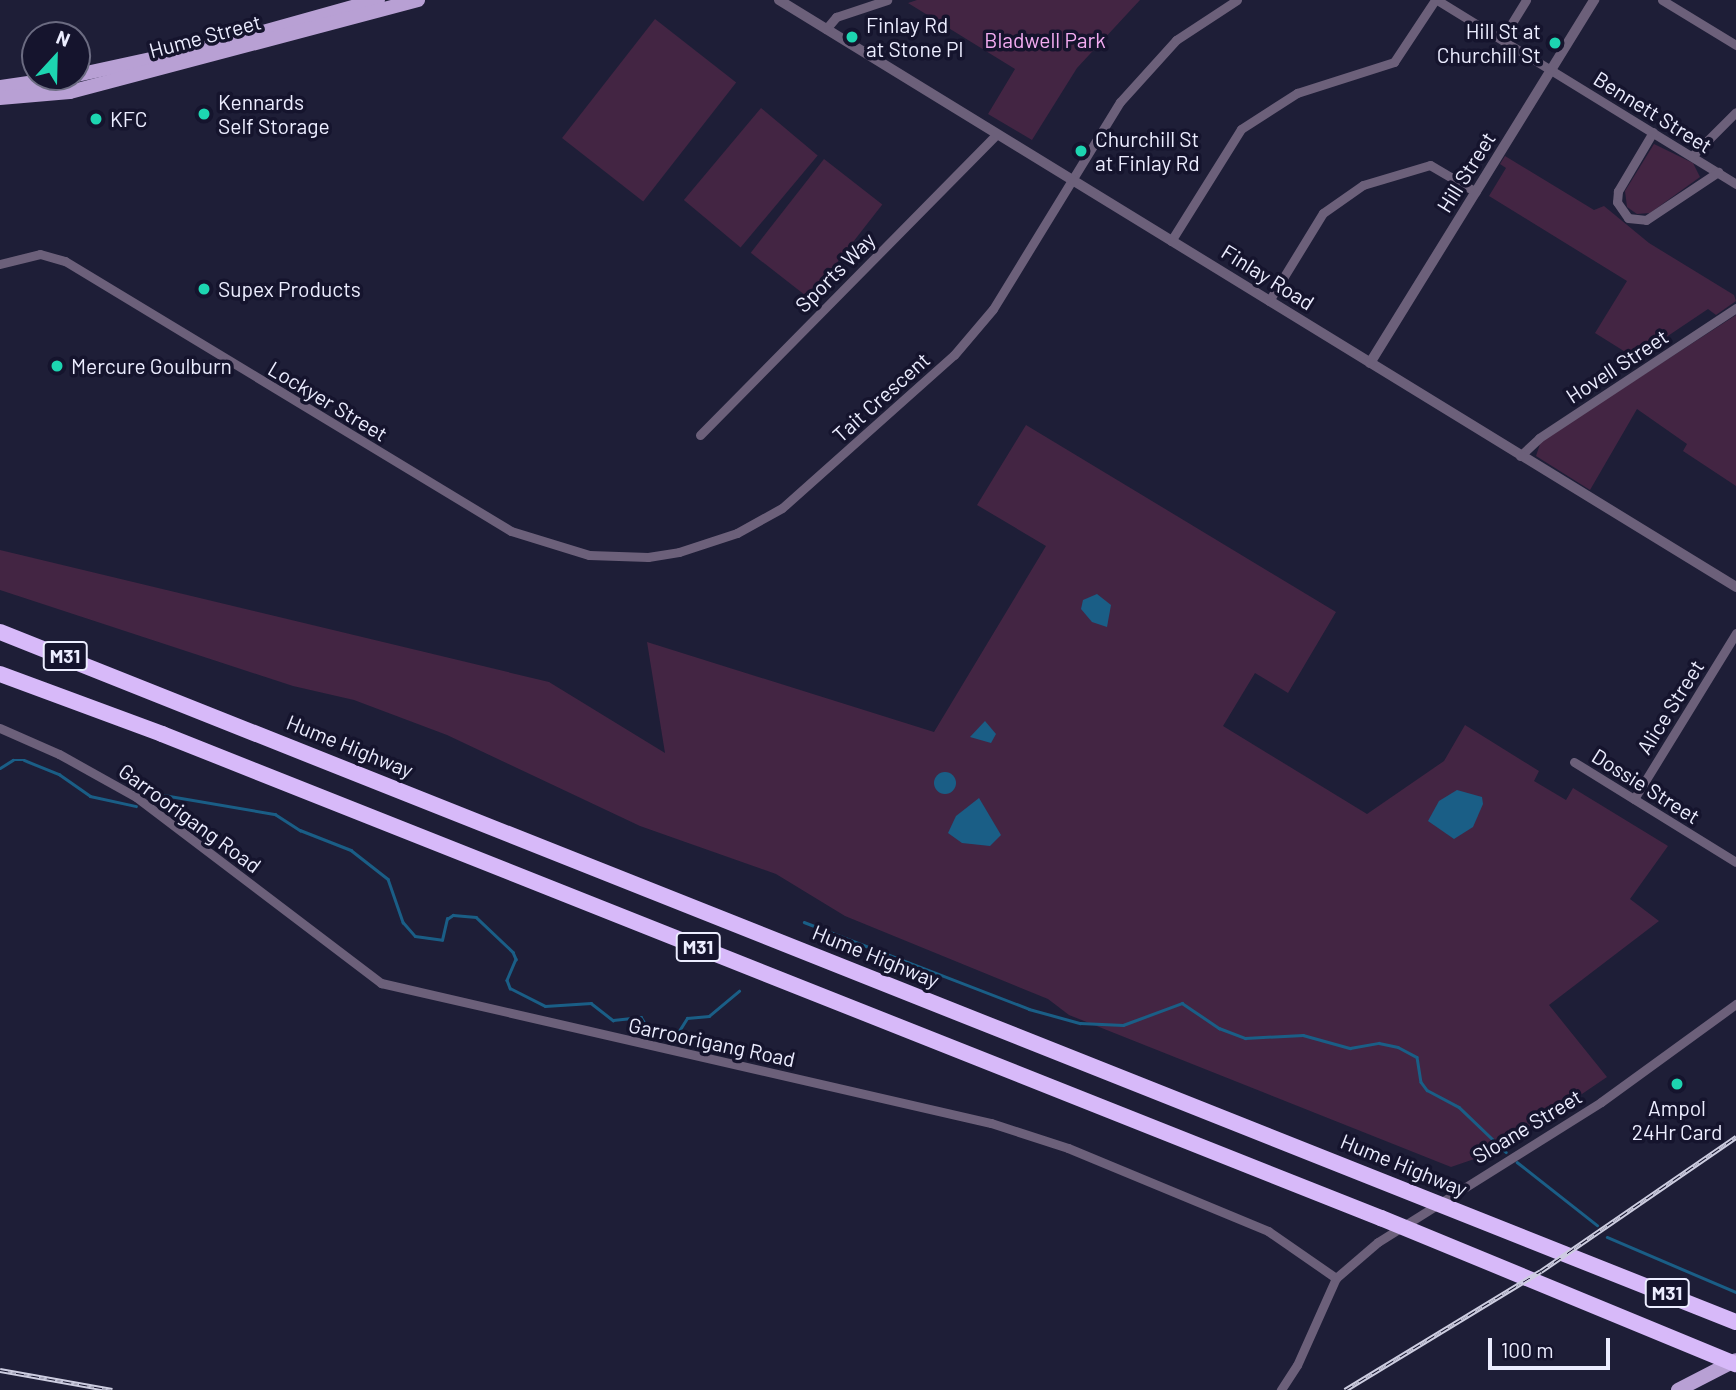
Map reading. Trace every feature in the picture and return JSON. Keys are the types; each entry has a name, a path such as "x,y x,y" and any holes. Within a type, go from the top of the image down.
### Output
{"highway":[{"name":"Hume Highway","path":"0,632 1410,1189 1736,1322"},
{"name":"M31","path":"0,674 175,739 1381,1218 1736,1362"}],"main road":[{"name":"Hume Street","path":"91,72 220,44 378,0"},
{"name":"Hume Street","path":"0,99 70,92 418,0"},
{"path":"0,87 21,84"},
{"path":"1678,1390 1736,1362"}],"street":[{"name":"Finlay Road","path":"779,0 1736,587"},
{"path":"826,29 836,17 887,0"},
{"name":"Tait Crescent","path":"648,557 679,552 737,533 782,508 815,482 977,331 1120,102 1165,51 1237,0"},
{"path":"1171,241 1247,123 1297,93 1394,61 1436,0"},
{"name":"Bennett Street","path":"1436,0 1736,184"},
{"path":"1502,39 1526,0"},
{"name":"Hill Street","path":"1370,363 1594,0"},
{"path":"1662,0 1736,44"},
{"path":"1692,156 1736,111"},
{"path":"1653,132 1618,191 1617,202 1628,218 1646,220 1718,172"},
{"name":"Sports Way","path":"700,435 996,135"},
{"path":"1269,301 1323,212 1363,185 1430,165 1476,191"},
{"name":"Lockyer Street","path":"0,264 40,254 65,261 511,531 562,550 648,557"},
{"name":"Hovell Street","path":"1520,456 1539,438 1736,308"},
{"name":"Alice Street","path":"1634,799 1736,633"},
{"name":"Garroorigang Road","path":"0,728 85,767 145,803 381,983 1011,1129 1268,1231 1336,1278"},
{"name":"Dossie Street","path":"1574,762 1736,862"},
{"name":"Sloane Street","path":"1336,1278 1378,1241 1601,1102 1736,1004"},
{"path":"1281,1390 1336,1278"}],"green space":[{"name":"Bladwell Park","path":"917,0 1140,0 1077,68 1032,140 988,114 1015,69 908,3"},
{"path":"655,19 736,82 643,201 562,138"},
{"path":"761,108 818,156 741,247 684,200"},
{"path":"1654,144 1693,163 1700,177 1650,213 1637,214 1627,207 1625,191"},
{"path":"1505,156 1594,210 1604,206 1649,243 1734,295 1736,301 1716,315 1708,309 1635,358 1595,333 1627,281 1489,196 1506,168 1500,164"},
{"path":"824,159 882,205 809,298 751,253"},
{"path":"1736,315 1736,486 1683,451 1687,444 1637,409 1590,490 1536,456 1541,441"},
{"path":"1026,425 1336,612 1288,693 1255,673 1223,726 1367,814 1444,761 1465,725 1539,771 1534,781 1566,800 1573,788 1668,846 1630,899 1659,921 1549,1005 1607,1077 1526,1132 1486,1155 1451,1167 1069,1015 1048,999 845,916 776,874 640,826 447,735 354,700 293,686 0,590 0,550 549,682 665,753 647,642 934,732 1046,546 977,505"}],"water":[{"path":"1097,594 1111,605 1107,627 1092,622 1081,609 1083,600"},
{"path":"985,721 996,734 991,743 970,737"},
{"path":"945,772 953,775 956,783 953,791 945,794 937,791 934,783 937,775"},
{"path":"1457,790 1482,797 1483,804 1473,827 1454,839 1428,821 1439,801"},
{"path":"979,798 1001,835 990,846 962,843 948,833 956,816"}],"waterway":[{"path":"0,768 13,760 24,760 59,774 90,796 136,806"},
{"path":"146,792 275,814 300,830 351,850 388,879 403,922 415,936 442,940 447,919 453,915 476,917 513,952 516,959 507,980 510,988 545,1006 591,1003 613,1020 641,1017 648,1028 667,1035 679,1031 687,1018 709,1016 739,991"},
{"path":"804,922 1029,1009 1080,1023 1123,1025 1182,1003 1219,1028 1245,1038 1303,1035 1350,1048 1379,1043 1398,1047 1417,1057 1421,1082 1427,1090 1459,1107 1506,1152"},
{"path":"1517,1162 1597,1225"},
{"path":"1607,1237 1736,1292"}],"railway":[{"path":"1345,1390 1541,1271 1736,1137"},
{"path":"0,1370 112,1390"}],"place":[{"name":"Finlay Rd at Stone Pl","path":"852,37"},
{"name":"Hill St at Churchill St","path":"1555,43"},
{"name":"Kennards Self Storage","path":"204,114"},
{"name":"KFC","path":"96,119"},
{"name":"Churchill St at Finlay Rd","path":"1081,151"},
{"name":"Supex Products","path":"204,289"},
{"name":"Mercure Goulburn","path":"57,366"},
{"name":"Ampol 24Hr Card","path":"1677,1084"}]}
